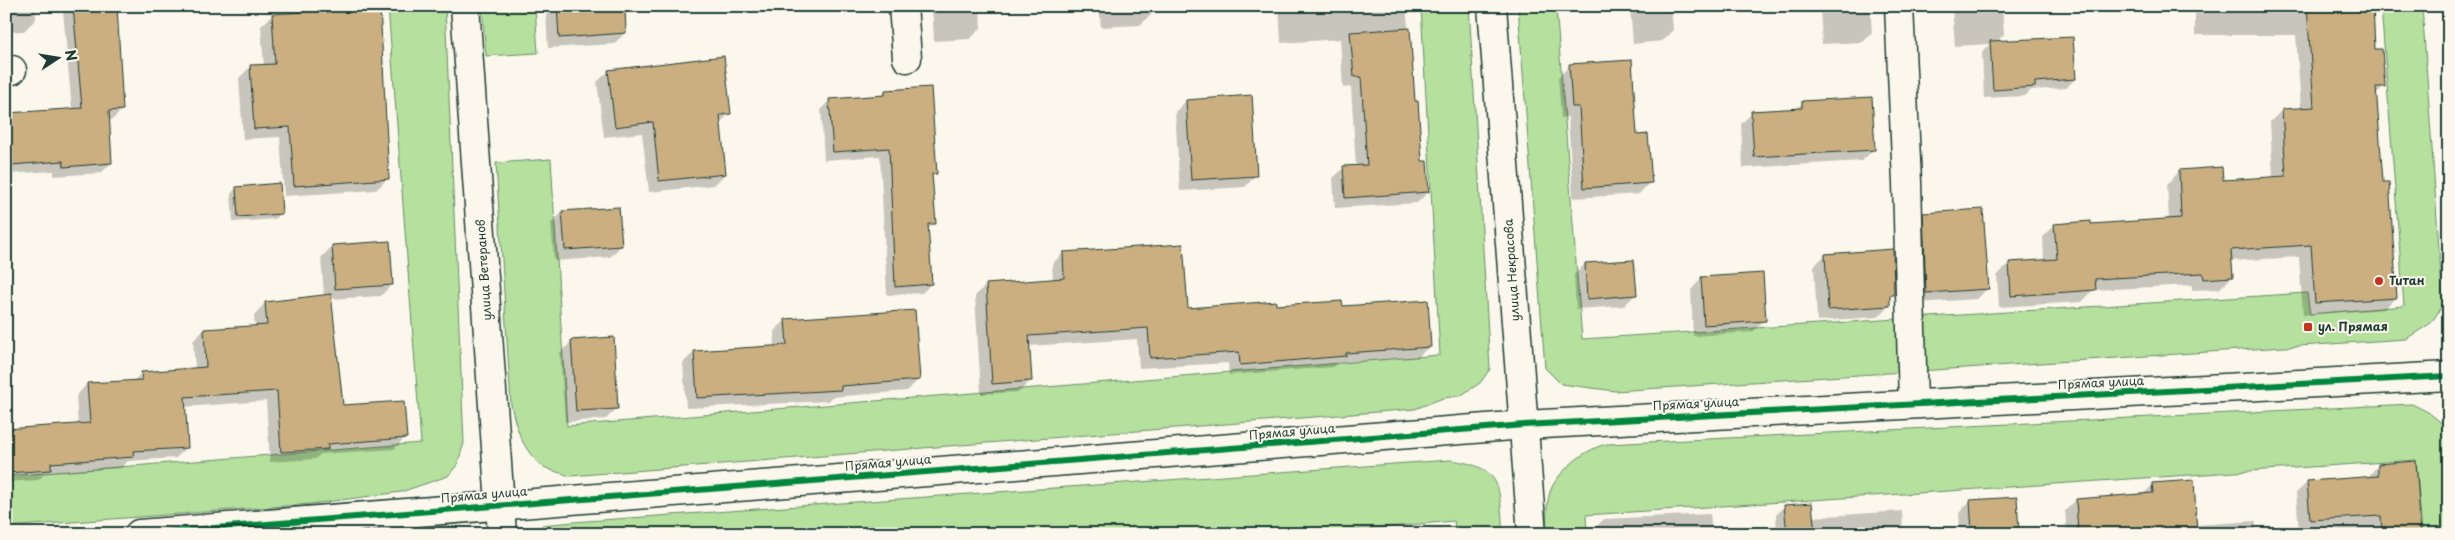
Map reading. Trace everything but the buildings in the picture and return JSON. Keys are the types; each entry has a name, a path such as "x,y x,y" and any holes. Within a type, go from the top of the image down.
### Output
{"street":[{"name":"улица Ветеранов","path":"465,6 502,534"},
{"path":"903,6 907,58"},
{"name":"улица Некрасова","path":"1492,6 1532,534"},
{"path":"1898,6 1907,182 1913,404"},
{"name":"Прямая улица","path":"139,534 1524,425 2449,376"}],"green space":[{"path":"388,6 445,6 464,443 457,465 448,476 401,492 311,504 6,527 6,476 421,443"},
{"path":"482,6 535,6 538,53 486,56"},
{"path":"1421,6 1469,6 1490,369 1480,383 1460,396 1443,398 1415,409 570,476 544,467 531,454 522,439 511,405 496,163 551,159 567,426 1440,355"},
{"path":"1518,6 1556,6 1582,339 2307,293 2310,314 2404,306 2381,6 2422,6 2443,305 2431,323 2406,339 1615,391 1561,384 1545,368"},
{"path":"2412,404 2428,412 2449,429 2449,534 2422,534 2416,460 1586,515 1587,534 1547,534 1549,497 1556,480 1583,454 1607,444"},
{"path":"1450,460 1468,463 1480,468 1489,474 1495,482 1501,504 1503,534 1456,534 1454,521 1310,534 537,534 542,525 573,522"},
{"path":"446,529 453,534 396,534"}],"cycle path":[{"path":"139,534 1524,425 2449,376"}],"place":[{"name":"Титан","path":"2379,281"},
{"name":"ул. Прямая","path":"2308,327"}]}
